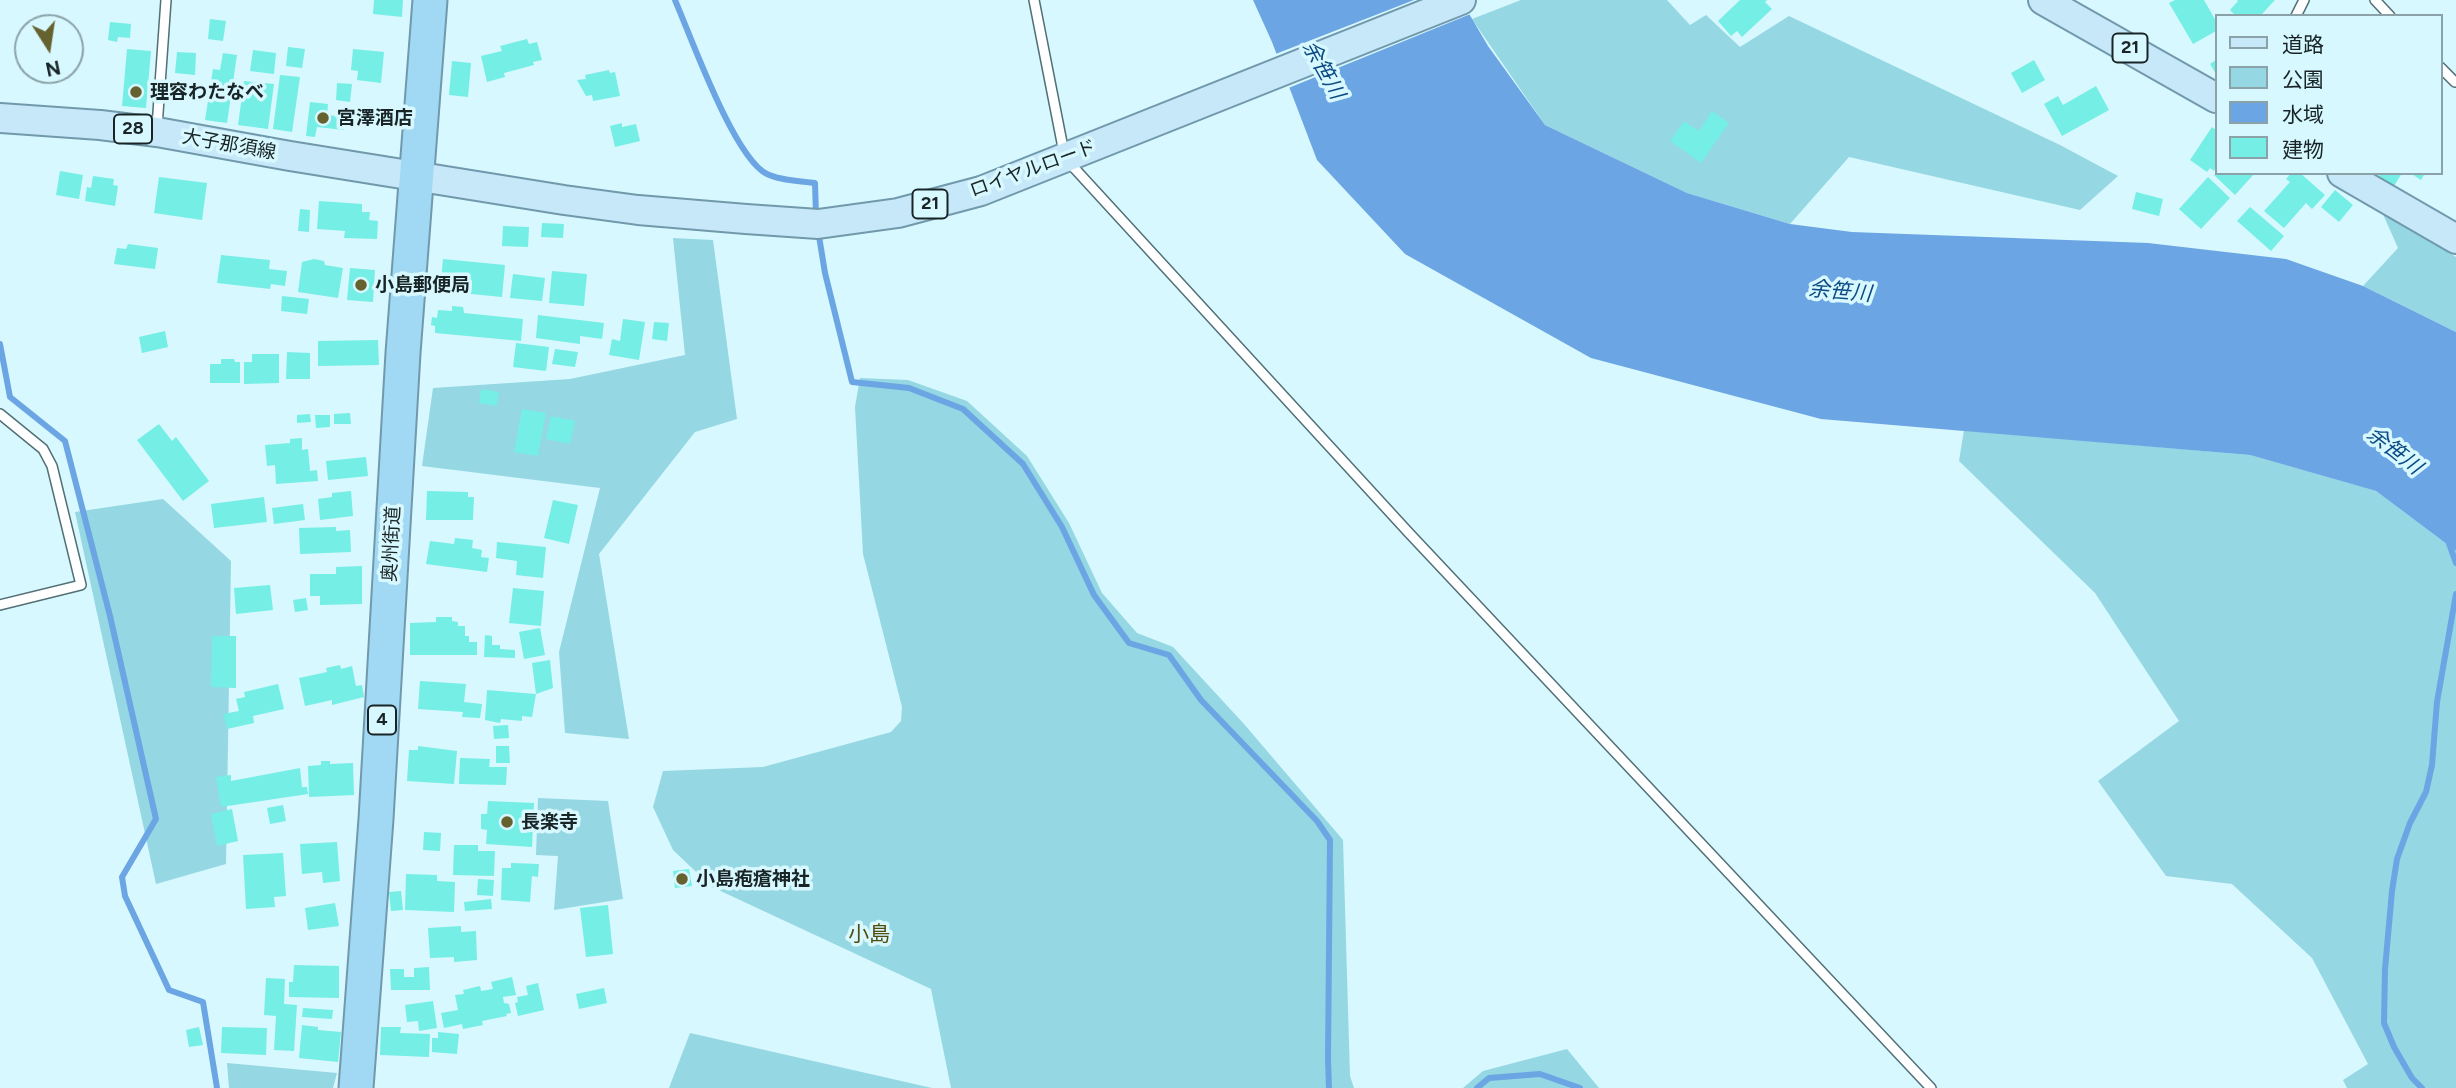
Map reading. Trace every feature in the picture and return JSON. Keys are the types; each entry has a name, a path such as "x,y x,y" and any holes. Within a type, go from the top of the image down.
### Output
{"highway":[{"name":"奥州街道","path":"356,1088 376,819 415,177 430,0"}],"main road":[{"name":"ロイヤルロード","path":"415,177 638,210 818,224 898,213 981,191 1461,0"},
{"name":"21","path":"2043,0 2214,97"},
{"name":"大子那須線","path":"0,118 157,132 415,177"},
{"path":"2345,175 2456,239"}],"lane":[{"path":"157,132 166,0"},
{"path":"1034,0 1065,158 1409,533 1931,1088"},
{"path":"2375,0 2388,14"},
{"path":"2442,69 2455,82"},
{"path":"0,414 43,449 52,466 81,585 0,605"}],"green space":[{"path":"1521,0 1667,0 1690,25 1706,15 1740,47 1789,16 2060,145 2118,176 2080,210 1849,157 1790,224 1687,193 1545,125 1472,19"},
{"path":"2382,212 2456,257 2456,332 2363,286 2398,248"},
{"path":"673,238 713,240 737,419 695,432 599,554 629,739 565,733 559,652 600,488 422,466 433,388 570,379 685,355"},
{"path":"860,378 908,380 967,401 1027,456 1069,523 1102,593 1137,633 1173,647 1244,724 1343,840 1350,1076 1354,1088 951,1088 931,989 712,887 673,850 653,807 663,771 763,767 891,732 901,721 902,707 863,554 855,407"},
{"path":"1964,430 2250,455 2376,491 2456,551 2456,1088 2347,1088 2343,1080 2368,1064 2312,958 2232,884 2166,876 2098,781 2179,721 2095,593 1959,461"},
{"path":"163,499 231,561 226,864 156,884 75,512"},
{"path":"538,798 608,801 623,899 554,910 558,856 536,855"},
{"path":"690,1033 932,1088 669,1088"},
{"path":"1567,1049 1599,1088 1463,1088 1483,1071"},
{"path":"227,1063 337,1073 333,1088 229,1088"}],"water":[{"name":"余笹川","path":"1253,0 1461,0 1488,46 1545,125 1687,193 1790,224 1852,232 2148,243 2286,259 2363,286 2456,332 2456,551 2376,491 2250,455 1821,419 1591,358 1405,254 1317,160"}],"pier":[{"path":"1414,0 1465,0 1473,13 1286,89 1273,55"}],"building":[{"path":"374,0 403,0 402,17 373,14"},
{"path":"1740,0 1767,0 1765,2 1772,9 1742,37 1737,31 1731,36 1718,21"},
{"path":"2175,0 2204,0 2214,18 2214,32 2193,44 2169,3"},
{"path":"2275,0 2262,14 2234,14 2230,10 2238,1"},
{"path":"210,19 226,21 223,41 208,39"},
{"path":"110,22 131,24 130,38 118,37 117,42 108,40"},
{"path":"527,39 529,44 537,42 542,60 487,82 481,56 502,51 500,46"},
{"path":"288,47 305,49 302,68 286,66"},
{"path":"127,49 151,51 146,108 122,106"},
{"path":"353,49 384,52 381,83 357,80 358,71 351,70"},
{"path":"253,50 276,53 274,74 250,71"},
{"path":"177,52 196,53 195,75 175,73"},
{"path":"223,53 237,55 227,123 205,120 213,69 220,70"},
{"path":"2034,60 2045,80 2022,93 2011,73"},
{"path":"452,61 471,63 468,97 449,95"},
{"path":"609,70 610,73 615,72 620,96 593,101 592,95 586,96 577,80 586,79 585,75"},
{"path":"280,75 300,77 292,132 273,129"},
{"path":"244,81 274,84 268,129 238,125"},
{"path":"337,83 352,84 350,102 336,100"},
{"path":"2096,86 2109,110 2062,136 2044,104 2058,96 2063,105"},
{"path":"310,102 328,104 327,115 346,117 344,130 317,127 315,137 306,136"},
{"path":"1712,111 1729,123 1701,163 1670,141 1684,121 1699,131"},
{"path":"622,123 622,127 636,124 640,141 615,147 610,126"},
{"path":"2212,127 2214,171 2210,168 2207,172 2190,160"},
{"path":"60,171 83,175 79,199 56,195"},
{"path":"2214,175 2253,175 2235,195"},
{"path":"2289,175 2302,175 2325,195 2312,209 2306,203 2284,228 2264,211 2290,182 2286,179"},
{"path":"2380,175 2401,175 2394,186"},
{"path":"93,176 114,179 113,185 118,186 115,206 85,201 87,187 91,188"},
{"path":"159,177 207,183 202,220 154,213"},
{"path":"2208,177 2230,198 2201,229 2179,209"},
{"path":"2335,190 2353,205 2339,222 2321,207"},
{"path":"2136,192 2163,199 2159,216 2132,209"},
{"path":"319,201 362,204 362,212 370,212 369,220 378,221 377,239 344,238 345,231 317,229"},
{"path":"2250,207 2284,236 2271,251 2237,221"},
{"path":"300,209 310,210 309,232 298,231"},
{"path":"542,223 564,224 563,238 541,237"},
{"path":"503,226 529,227 528,247 502,246"},
{"path":"128,244 158,248 155,269 114,264 117,248 126,249"},
{"path":"221,255 270,260 269,269 287,271 285,286 271,284 270,289 217,283"},
{"path":"314,259 324,261 325,265 343,268 338,298 298,292 302,262"},
{"path":"443,259 505,265 502,297 440,291"},
{"name":"小島郵便局","path":"350,268 375,270 373,302 347,300"},
{"path":"552,271 587,274 584,306 549,303"},
{"path":"513,274 545,278 542,301 510,298"},
{"path":"282,296 309,299 307,314 281,311"},
{"path":"452,306 463,307 464,313 523,319 521,341 435,333 435,326 431,325 432,317 437,318 438,310 452,311"},
{"path":"538,315 604,323 602,339 580,336 580,344 536,338"},
{"path":"623,319 645,322 639,360 609,355 612,339 620,341"},
{"path":"654,322 669,323 667,341 652,339"},
{"path":"165,331 168,347 142,353 139,337"},
{"path":"378,340 379,365 318,366 318,341"},
{"path":"516,343 549,347 546,371 513,367"},
{"path":"555,349 578,352 575,367 552,364"},
{"path":"287,352 310,353 310,379 286,379"},
{"path":"252,354 279,354 279,383 244,384 244,362 252,362"},
{"path":"221,359 240,362 240,383 210,383 210,364 221,364"},
{"path":"481,389 499,392 497,406 479,403"},
{"path":"522,409 546,413 538,456 514,452"},
{"path":"350,413 351,424 334,424 334,414"},
{"path":"310,414 311,422 297,423 297,415"},
{"path":"315,415 330,415 330,427 316,428"},
{"path":"551,416 575,421 570,444 546,439"},
{"path":"159,424 172,441 176,437 209,481 183,501 137,440"},
{"path":"302,438 302,450 308,449 310,471 317,470 318,481 276,484 275,465 267,466 265,445 290,443 290,439"},
{"path":"366,457 368,476 328,480 326,461"},
{"path":"351,491 353,516 320,520 318,499 332,497 332,493"},
{"path":"427,491 468,492 468,497 474,497 473,520 426,520"},
{"path":"264,497 267,522 214,528 211,504"},
{"path":"553,500 578,505 569,544 544,538"},
{"path":"303,504 305,520 274,524 272,508"},
{"path":"336,527 336,531 350,530 351,552 300,554 299,528"},
{"path":"455,538 473,540 472,548 482,550 481,557 489,558 487,572 426,564 430,541 454,544"},
{"path":"497,542 546,547 543,578 516,575 517,561 496,558"},
{"path":"362,566 362,604 320,605 320,596 310,596 310,574 336,574 336,567"},
{"path":"270,585 273,610 236,614 234,588"},
{"path":"513,588 544,591 541,626 509,623"},
{"path":"306,598 308,610 295,612 293,600"},
{"path":"436,617 452,617 452,621 458,622 458,626 465,626 465,636 469,636 469,642 477,642 477,655 410,655 410,623 436,622"},
{"path":"540,628 545,655 524,659 519,632"},
{"path":"485,635 492,636 492,645 500,645 500,649 515,650 515,658 484,657"},
{"path":"212,636 236,636 236,688 211,687"},
{"path":"550,660 553,688 536,694 532,663"},
{"path":"340,665 341,669 352,666 356,686 362,685 364,697 332,705 332,700 305,706 299,678 327,672 326,668"},
{"path":"420,681 466,684 464,702 482,704 480,718 462,717 463,712 418,709"},
{"path":"278,684 284,709 253,716 254,723 227,729 223,714 239,711 236,699 245,697 244,692"},
{"path":"487,690 536,694 532,717 522,716 522,721 501,719 500,723 485,720"},
{"path":"508,725 509,738 494,739 493,726"},
{"path":"418,746 457,751 454,784 407,781 409,750 418,750"},
{"path":"496,746 509,746 510,763 496,763"},
{"path":"460,758 490,759 489,767 507,767 506,785 459,784"},
{"path":"321,761 330,761 330,764 353,763 354,795 309,797 308,766 321,765"},
{"path":"300,768 302,787 307,787 308,794 221,807 216,777 231,775 231,781"},
{"name":"長楽寺","path":"488,801 534,803 532,847 486,844 487,830 481,829 481,814 487,814"},
{"path":"283,805 286,821 270,824 267,808"},
{"path":"232,809 238,841 217,846 211,814"},
{"path":"424,832 441,833 440,851 423,850"},
{"path":"337,842 340,881 323,883 322,872 302,874 300,844"},
{"path":"454,845 478,845 478,851 495,851 494,876 453,875"},
{"path":"283,853 286,896 274,897 275,907 246,909 243,855"},
{"path":"511,863 539,864 538,877 532,876 530,902 501,900 502,868 511,868"},
{"name":"小島疱瘡神社","path":"689,869 692,886 675,888 673,871"},
{"path":"406,874 437,875 437,881 455,882 454,912 405,910"},
{"path":"478,879 494,880 493,896 477,895"},
{"path":"401,891 403,910 391,911 389,892"},
{"path":"491,899 492,909 465,911 464,902"},
{"path":"335,903 339,926 308,930 305,908"},
{"path":"608,905 613,954 586,957 580,908"},
{"path":"461,926 461,932 476,931 477,960 454,962 454,957 430,958 428,928"},
{"path":"294,965 339,966 339,998 289,997 289,982 293,982"},
{"path":"429,967 430,990 391,990 390,969 404,969 404,977 414,977 414,968"},
{"path":"512,977 516,995 503,997 504,1003 509,1004 511,1013 506,1014 507,1016 482,1021 483,1025 463,1029 462,1024 444,1028 441,1013 458,1010 455,995 464,994 463,990 480,986 481,991 493,989 491,982"},
{"path":"266,978 285,979 284,1004 297,1005 294,1051 274,1050 276,1016 264,1015"},
{"path":"538,983 544,1010 518,1016 515,1003 518,1002 517,997 528,995 526,986"},
{"path":"604,988 607,1003 579,1009 576,994"},
{"path":"433,1001 437,1028 419,1031 418,1021 407,1022 405,1005"},
{"path":"303,1008 333,1010 332,1019 302,1017"},
{"path":"302,1025 341,1032 338,1062 299,1058"},
{"path":"199,1027 203,1045 189,1047 186,1030"},
{"path":"222,1027 267,1028 266,1055 221,1053"},
{"path":"381,1027 401,1027 400,1033 430,1034 429,1057 380,1055"},
{"path":"438,1032 459,1034 457,1054 432,1052 432,1038 438,1038"}],"waterway":[{"path":"675,0 702,67 741,145 754,163 767,174 815,183 816,215"},
{"path":"818,230 825,273 852,382 909,388 963,409 1023,464 1062,527 1094,595 1129,643 1169,655 1201,700 1317,821 1330,840 1329,1088"},
{"path":"0,344 10,397 65,441 110,616 156,819 122,877 125,896 169,990 203,1002 217,1088"},
{"path":"2447,538 2456,563"},
{"path":"2422,1088 2412,1078 2384,1023 2385,969 2397,859 2410,823 2426,792 2432,765 2437,702 2456,594"},
{"path":"1477,1088 1489,1078 1540,1074 1580,1088"}],"place":[{"name":"理容わたなべ","path":"136,92"},
{"name":"宮澤酒店","path":"323,118"},
{"name":"小島郵便局","path":"361,285"},
{"name":"長楽寺","path":"507,822"},
{"name":"小島疱瘡神社","path":"682,879"}],"district":[{"name":"小島","path":"869,935"}]}
